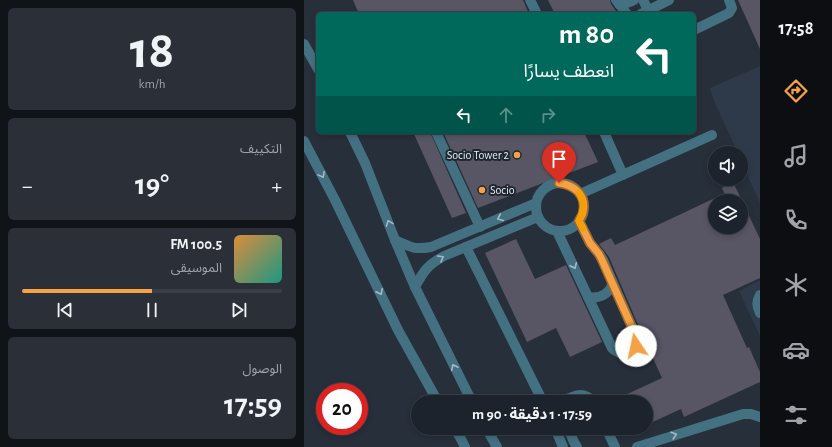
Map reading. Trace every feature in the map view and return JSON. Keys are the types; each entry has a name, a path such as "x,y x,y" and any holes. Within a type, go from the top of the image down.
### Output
{"street":[{"path":"530,0 536,12"},
{"path":"618,2 629,3 634,0"},
{"path":"643,0 645,12 669,0"},
{"path":"696,29 729,13 732,8 729,0"},
{"path":"618,2 625,12"},
{"path":"304,44 316,65"},
{"path":"351,134 365,163 395,240 415,286 469,395"},
{"path":"437,134 480,227"},
{"path":"605,134 623,174"},
{"path":"580,194 712,135"},
{"path":"304,141 335,200 398,330 434,395"},
{"path":"551,184 567,184 580,194 583,203 583,212 579,221 573,227 566,230 557,231 542,224 536,210 536,203 539,195 544,189 551,184"},
{"path":"395,240 414,248 431,247 536,203"},
{"path":"415,286 424,270 444,256 538,217"},
{"path":"557,231 612,348 616,352 627,354 636,346 637,340 635,334 602,260 590,243 579,221"},
{"path":"466,247 540,395"},
{"path":"588,297 593,298 603,296 613,284"},
{"path":"760,295 757,304 760,313"},
{"path":"637,447 743,414 751,414 760,417"},
{"path":"455,435 458,447"},
{"path":"458,435 465,447"},
{"path":"490,435 497,447"},
{"path":"558,435 563,447"},
{"path":"572,435 578,447"},
{"path":"608,435 612,446"}],"shaded area":[{"path":"760,66 760,203 748,176 748,146 735,146 714,101 710,88"},
{"path":"760,280 760,336 739,291"}],"building":[{"path":"353,0 523,0 528,12 358,12"},
{"path":"548,0 610,0 617,12 554,12"},
{"path":"738,0 760,0 760,49"},
{"path":"414,134 431,134 466,213 452,218"},
{"name":"Socio","path":"444,134 585,134 598,162 478,208"},
{"path":"726,186 735,186 739,194 725,194 722,188"},
{"path":"708,201 708,234 748,234 748,214 760,239 760,278 723,295 747,348 749,347 760,372 760,382 684,417 681,409 653,422 653,395 625,395 662,378 609,257 599,244 611,238 615,245"},
{"path":"516,239 535,279 566,265 602,342 570,357 556,328 527,342 485,253"}],"slow traffic":[{"path":"579,193 583,203 583,212 579,221 583,228"}],"place":[{"name":"Socio Tower 2","path":"517,155"},
{"name":"Socio","path":"482,190"}],"route":[{"path":"559,183 567,184 580,194 583,203 583,212 579,221 590,243 602,260 635,334 637,340 636,346"}]}
